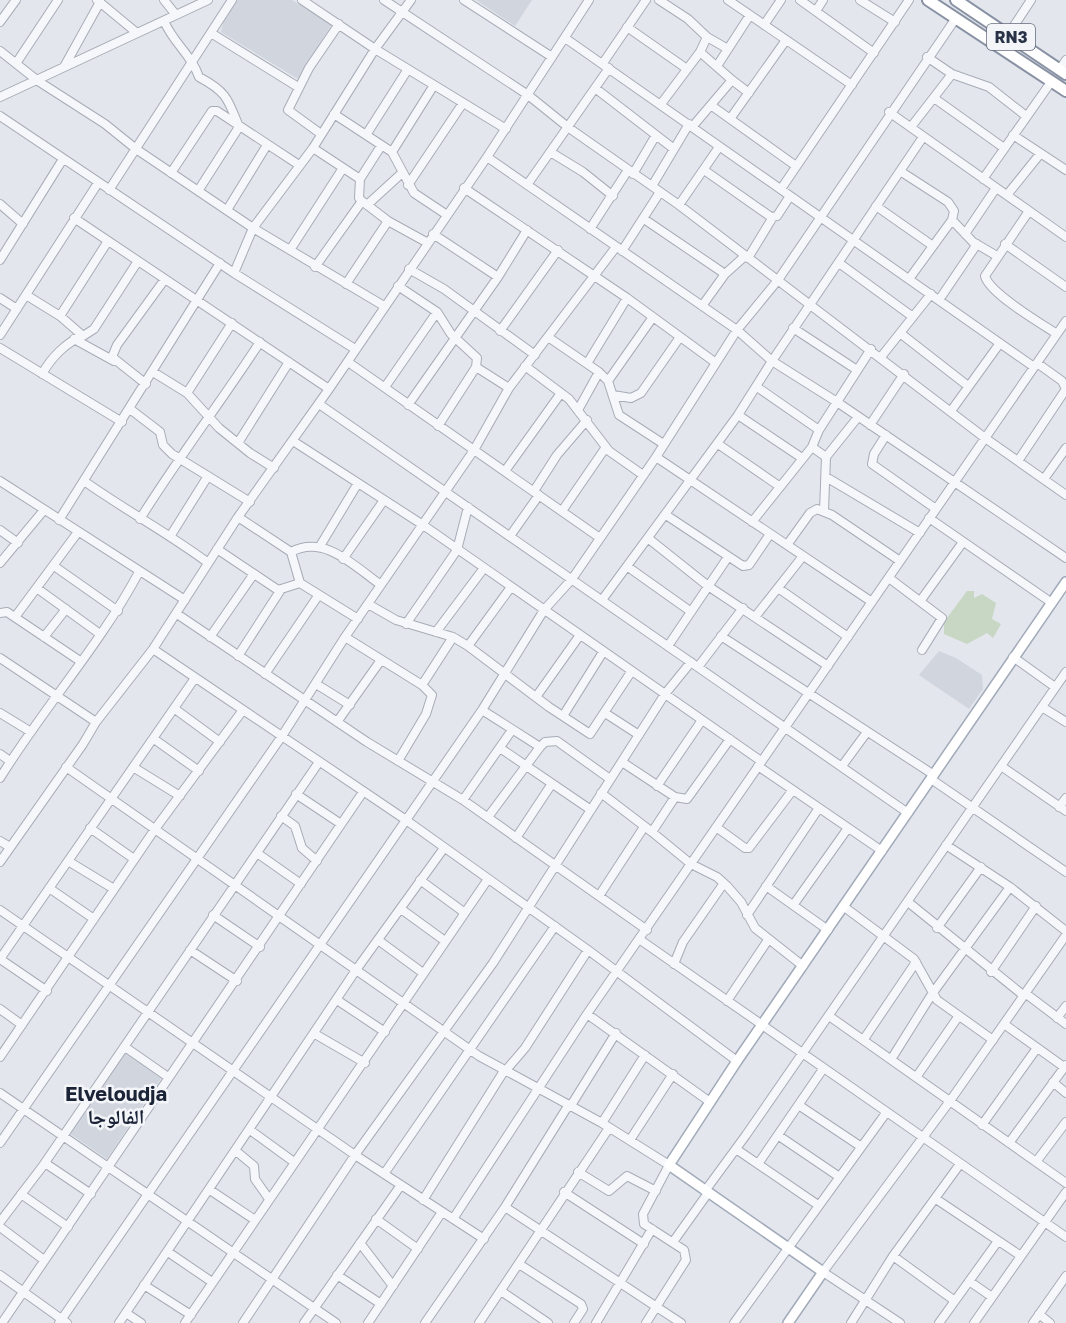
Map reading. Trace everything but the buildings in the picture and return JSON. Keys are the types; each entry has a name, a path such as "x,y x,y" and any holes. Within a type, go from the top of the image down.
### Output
{"highway":[{"name":"RN3","path":"928,0 1066,91"},
{"name":"RN3","path":"956,0 1008,35 1064,68"}],"main road":[{"path":"788,1323 823,1272 669,1166 737,1061 763,1027 843,906 1066,582"}],"street":[{"path":"0,22 16,0"},
{"path":"164,0 176,15"},
{"path":"186,0 190,9"},
{"path":"0,97 208,0"},
{"path":"110,190 231,0"},
{"path":"302,0 375,49 506,129"},
{"path":"384,0 528,95 569,128 679,205 871,349 985,438 1066,495"},
{"path":"234,273 252,228 314,148 375,49 411,0"},
{"path":"464,0 552,57"},
{"path":"0,862 96,722 153,649 177,614 207,562 330,389 409,269 506,129 589,0"},
{"path":"527,185 569,128 627,27 646,0"},
{"path":"659,0 688,19 707,37 728,49"},
{"path":"764,25 781,0"},
{"path":"800,0 874,53"},
{"path":"816,11 823,0"},
{"path":"860,0 895,22"},
{"path":"781,189 909,0"},
{"path":"1008,35 1031,0"},
{"path":"17,62 56,1"},
{"path":"63,67 99,1 137,33"},
{"path":"732,1 852,85"},
{"path":"717,66 750,15"},
{"path":"0,1275 62,1322 233,1069 434,781 506,673 544,610 572,579 656,457 662,443 737,330 778,280 889,112 956,18"},
{"path":"165,21 175,43 194,61 199,77 217,86 229,98 239,127"},
{"path":"321,134 288,110 298,87 339,24"},
{"path":"627,27 687,69"},
{"path":"211,33 298,87"},
{"path":"661,104 700,52 707,37"},
{"path":"565,38 1000,343 1066,385 1065,392 1018,461"},
{"path":"730,119 786,40"},
{"path":"0,51 17,62 38,81 105,124 136,149 252,228 384,306"},
{"path":"700,52 749,93"},
{"path":"927,57 952,74 989,87 1026,116"},
{"path":"366,135 408,69"},
{"path":"910,127 952,74"},
{"path":"652,186 691,125 712,106 732,80"},
{"path":"983,179 1052,82"},
{"path":"392,152 434,85"},
{"path":"594,88 674,149"},
{"path":"934,98 1004,148"},
{"path":"408,185 464,103"},
{"path":"712,106 796,166"},
{"path":"171,173 208,113 217,111 299,165"},
{"path":"889,112 1066,236"},
{"path":"334,114 392,152 414,193 447,215"},
{"path":"0,116 234,273 355,349"},
{"path":"198,191 239,127"},
{"path":"590,229 656,135"},
{"path":"1013,135 1066,170"},
{"path":"602,600 718,444 923,137"},
{"path":"227,210 267,146"},
{"path":"381,146 360,179 359,198 388,221 428,243"},
{"path":"679,205 719,147"},
{"path":"314,148 360,179"},
{"path":"552,153 583,172 613,196"},
{"path":"1007,195 1040,154"},
{"path":"487,157 737,330 771,362 837,402 1066,558"},
{"path":"1,257 63,159"},
{"path":"290,250 343,168"},
{"path":"704,170 773,217"},
{"path":"900,171 954,207 952,220 909,279"},
{"path":"315,267 365,203 402,173"},
{"path":"0,335 98,183"},
{"path":"464,188 558,250 716,363"},
{"path":"965,234 996,188"},
{"path":"0,1143 282,736 345,638 474,450 509,388 644,219 660,192"},
{"path":"702,306 725,274 746,257 790,196"},
{"path":"0,204 23,224"},
{"path":"876,206 933,246"},
{"path":"1029,211 985,276 986,283 1061,333"},
{"path":"74,218 330,389"},
{"path":"644,219 725,274"},
{"path":"952,220 977,244 997,256"},
{"path":"346,284 388,221"},
{"path":"408,405 498,277 527,230"},
{"path":"433,234 498,277"},
{"path":"60,316 108,241"},
{"path":"939,300 977,244"},
{"path":"1005,244 1066,287"},
{"path":"500,331 558,250"},
{"path":"42,374 55,355 74,339 94,329 138,261"},
{"path":"59,520 220,263"},
{"path":"838,263 913,317"},
{"path":"409,269 444,289 535,355"},
{"path":"114,361 113,354 117,345 165,279"},
{"path":"398,286 437,312 455,337 477,358 476,367 438,426"},
{"path":"881,357 930,294"},
{"path":"26,295 60,316 83,336"},
{"path":"0,298 17,309"},
{"path":"588,362 627,298"},
{"path":"385,387 437,312"},
{"path":"608,381 653,317"},
{"path":"453,1219 540,1090 587,1014 929,518 1061,333 1066,321"},
{"path":"187,393 232,323"},
{"path":"794,328 857,370"},
{"path":"900,333 968,386"},
{"path":"548,337 588,362 599,372 608,381 619,415 662,443"},
{"path":"613,394 631,398 641,393 680,337"},
{"path":"74,339 114,361 146,384"},
{"path":"140,519 179,457 210,419 260,342"},
{"path":"951,411 1000,343"},
{"path":"0,348 122,422"},
{"path":"753,522 779,486 812,447 819,430 871,349"},
{"path":"238,443 290,362"},
{"path":"348,362 600,538"},
{"path":"525,366 561,393 578,410 606,447 643,475"},
{"path":"476,367 509,388"},
{"path":"153,372 187,393 210,419 238,443 274,468"},
{"path":"578,410 599,372"},
{"path":"870,424 904,374"},
{"path":"757,387 819,430"},
{"path":"505,471 561,393"},
{"path":"319,404 908,813"},
{"path":"130,409 160,432 164,445 179,457 250,502"},
{"path":"738,415 802,458"},
{"path":"824,511 826,457 858,417"},
{"path":"510,536 557,455 586,420"},
{"path":"885,435 874,454 872,464 936,509"},
{"path":"293,441 423,525 730,739 792,791 882,851"},
{"path":"718,444 779,486"},
{"path":"562,511 606,447"},
{"path":"812,447 826,457"},
{"path":"1044,479 1066,448"},
{"path":"656,457 872,602"},
{"path":"171,536 208,476"},
{"path":"826,477 920,533"},
{"path":"0,481 185,600"},
{"path":"84,481 140,519 171,536 207,562"},
{"path":"320,546 358,483"},
{"path":"343,559 384,500"},
{"path":"406,624 457,550 468,507"},
{"path":"788,545 810,513 817,509 824,511 900,561"},
{"path":"0,562 44,510"},
{"path":"666,515 739,565 749,565 770,534"},
{"path":"238,517 291,552 300,583 358,619"},
{"path":"929,518 1052,603"},
{"path":"0,530 18,543"},
{"path":"15,617 38,589 78,532"},
{"path":"649,539 708,586 828,666"},
{"path":"921,600 963,542"},
{"path":"291,552 320,546 381,585"},
{"path":"217,549 280,591"},
{"path":"755,617 803,556"},
{"path":"668,646 728,557"},
{"path":"54,566 118,611"},
{"path":"628,567 690,611"},
{"path":"436,632 484,568"},
{"path":"0,778 80,661 118,611 139,572"},
{"path":"210,637 253,575"},
{"path":"889,578 942,618 922,650"},
{"path":"238,656 280,591 300,583"},
{"path":"468,646 511,587"},
{"path":"778,588 848,637"},
{"path":"38,589 100,634"},
{"path":"265,674 318,596"},
{"path":"368,604 406,624 453,637 590,734 631,672"},
{"path":"243,1323 355,1155 492,963 665,694 721,636 743,608"},
{"path":"44,637 66,609"},
{"path":"0,613 7,612 80,661"},
{"path":"177,614 337,722 464,800 646,930"},
{"path":"536,697 580,635"},
{"path":"721,636 867,732 1066,872"},
{"path":"422,685 453,637"},
{"path":"345,638 422,685 432,695 432,699 398,761"},
{"path":"153,649 406,820 617,971 737,1061"},
{"path":"563,716 603,652"},
{"path":"1013,657 1055,687"},
{"path":"0,658 96,722"},
{"path":"337,722 381,660"},
{"path":"674,1242 801,1054 1066,672"},
{"path":"46,991 0,959 110,797 154,739 195,678"},
{"path":"316,684 350,705"},
{"path":"1042,707 1066,722"},
{"path":"175,709 220,742"},
{"path":"1,1052 70,957 155,829 243,710"},
{"path":"482,710 540,747"},
{"path":"0,713 31,732"},
{"path":"605,713 639,735"},
{"path":"657,786 702,720"},
{"path":"464,800 512,730"},
{"path":"842,766 867,732"},
{"path":"154,739 199,771"},
{"path":"622,762 681,800 690,796 730,739"},
{"path":"488,817 545,742 557,741 610,779"},
{"path":"500,748 551,785 591,810"},
{"path":"0,754 10,761"},
{"path":"0,1222 45,1163 319,762"},
{"path":"1001,766 1063,809 1066,798"},
{"path":"66,767 442,1031 569,1107 605,1125 669,1166 643,1214 644,1224 684,1250 686,1260 646,1323"},
{"path":"134,767 180,796"},
{"path":"516,838 551,785"},
{"path":"716,827 745,848 749,848 792,791"},
{"path":"3,1323 91,1194 107,1166 168,1077 195,1043 363,792"},
{"path":"601,793 691,864 724,883 741,902 754,928 803,966"},
{"path":"296,794 341,824"},
{"path":"599,896 648,829 675,798"},
{"path":"747,915 819,808"},
{"path":"281,816 295,826 302,848 317,861"},
{"path":"90,828 134,859"},
{"path":"794,904 848,828"},
{"path":"0,841 10,847"},
{"path":"896,1322 823,1272 950,1101 1066,933 1036,906 946,845"},
{"path":"119,1323 236,1152 356,970 444,848"},
{"path":"257,853 301,884"},
{"path":"68,861 114,889"},
{"path":"938,928 981,867"},
{"path":"185,1323 317,1128 365,1063 488,879"},
{"path":"420,880 465,913"},
{"path":"674,964 683,942 724,883"},
{"path":"766,886 828,930"},
{"path":"892,1058 932,994 1010,887"},
{"path":"49,888 94,919"},
{"path":"908,902 991,972 1066,1024"},
{"path":"843,906 916,962 932,994 958,1017 993,1040"},
{"path":"991,972 1036,906"},
{"path":"402,909 446,941"},
{"path":"0,910 150,1011 355,1155 484,1239"},
{"path":"213,915 260,947"},
{"path":"384,1174 555,926"},
{"path":"639,939 1066,1238"},
{"path":"378,940 423,973"},
{"path":"727,1001 768,940"},
{"path":"190,950 237,981"},
{"path":"423,1200 506,1070 525,1048 588,950"},
{"path":"864,1039 916,962"},
{"path":"337,1000 385,1032"},
{"path":"1057,1018 1066,1006"},
{"path":"0,1009 22,1025"},
{"path":"587,1014 711,1102"},
{"path":"829,1016 892,1058 982,1125 1066,1183"},
{"path":"917,1076 958,1017"},
{"path":"1004,1024 1065,1066 1009,1143"},
{"path":"425,1323 484,1239 616,1033"},
{"path":"315,1034 365,1063"},
{"path":"124,1047 168,1077"},
{"path":"982,1125 1036,1048"},
{"path":"484,1321 578,1172 645,1054"},
{"path":"758,1164 800,1106 823,1069"},
{"path":"630,1140 673,1074"},
{"path":"1053,1082 1066,1093"},
{"path":"0,1093 336,1323"},
{"path":"800,1106 860,1146"},
{"path":"734,1323 787,1246 800,1234 838,1176 886,1113"},
{"path":"1036,1162 1066,1122"},
{"path":"250,1130 294,1162"},
{"path":"779,1136 838,1176"},
{"path":"736,1149 818,1205"},
{"path":"236,1152 254,1166 255,1179 269,1199"},
{"path":"45,1163 91,1194"},
{"path":"851,1323 893,1256 960,1164"},
{"path":"578,1172 609,1191 627,1176 656,1191"},
{"path":"304,1323 400,1185"},
{"path":"210,1190 255,1220"},
{"path":"564,1192 644,1244"},
{"path":"974,1323 1066,1192"},
{"path":"21,1194 68,1227"},
{"path":"936,1199 1021,1256"},
{"path":"505,1207 681,1323"},
{"path":"368,1323 442,1212"},
{"path":"376,1219 418,1249"},
{"path":"0,1227 44,1260"},
{"path":"596,1323 652,1229"},
{"path":"939,1323 998,1240"},
{"path":"360,1243 393,1286"},
{"path":"168,1252 212,1282"},
{"path":"893,1256 955,1300"},
{"path":"519,1264 581,1304 583,1309 574,1323"},
{"path":"337,1275 381,1304"},
{"path":"1032,1323 1063,1287 1066,1276"},
{"path":"969,1281 992,1298"},
{"path":"144,1285 190,1315"},
{"path":"501,1291 548,1323"},
{"path":"126,1313 141,1323"},
{"path":"1038,1314 1050,1323"}],"shaded area":[{"path":"235,0 292,0 332,24 298,79 221,32 228,3"},
{"path":"476,0 532,0 515,26"},
{"path":"939,651 956,658 982,675 983,689 969,709 919,675"},
{"path":"125,1052 162,1077 107,1159 69,1133"}],"green space":[{"path":"967,591 974,591 974,598 982,594 996,603 992,619 1001,624 993,638 987,633 967,644 944,634 944,622"}],"district":[{"name":"Elveloudja الفالوجا","path":"116,1106"}]}
